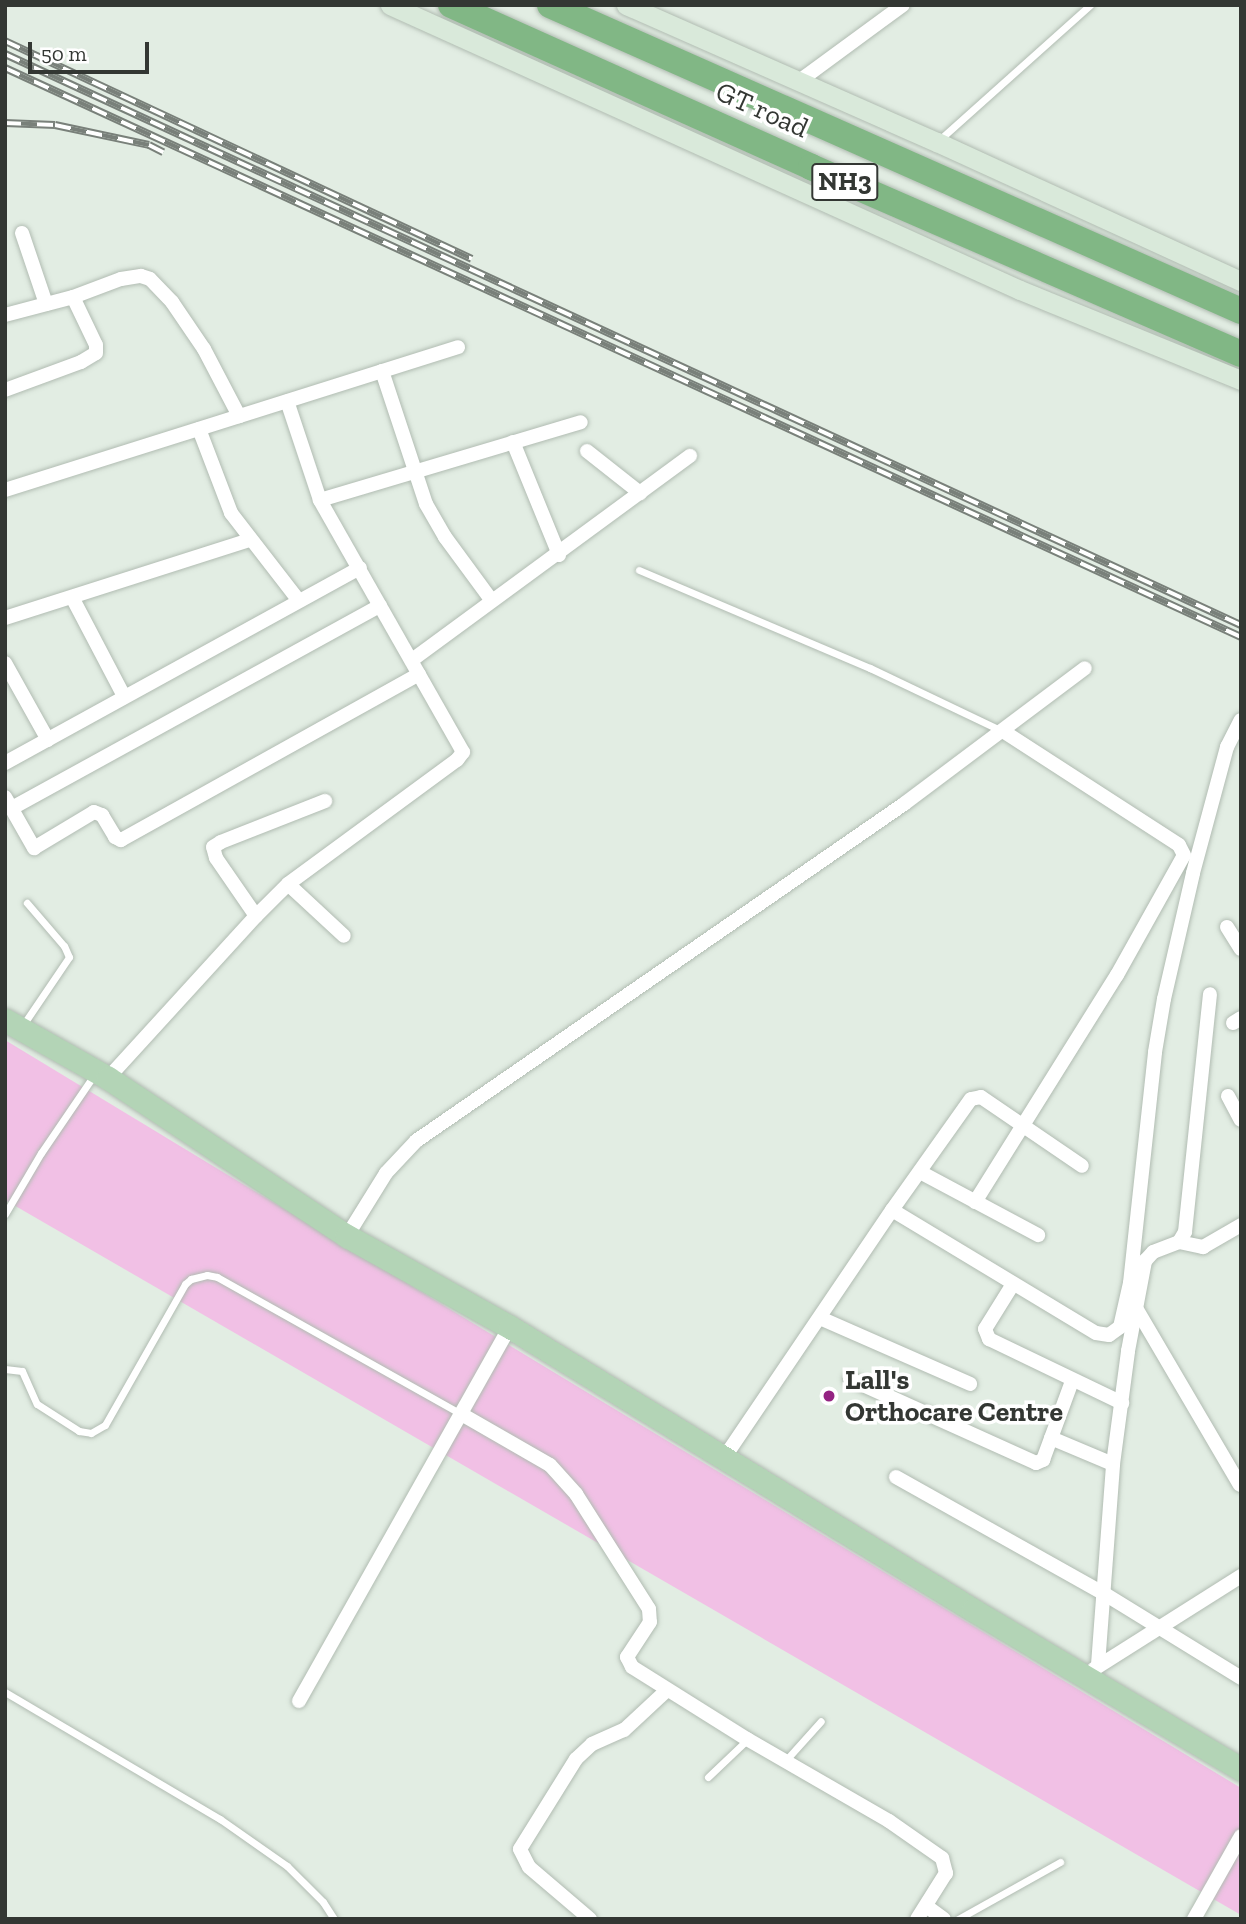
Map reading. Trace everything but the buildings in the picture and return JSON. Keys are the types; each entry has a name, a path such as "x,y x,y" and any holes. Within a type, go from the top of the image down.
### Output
{"highway":[{"name":"GT road","path":"451,5 811,167 1241,354"},
{"name":"GT road","path":"550,5 1241,311"}],"main road":[{"path":"390,5 1020,290 1241,380"},
{"path":"626,5 937,142 1241,281"},
{"path":"13,1024 102,1075 347,1236 510,1327 724,1458 1091,1671 1236,1760"}],"street":[{"path":"798,82 903,5"},
{"path":"22,233 46,304"},
{"path":"5,315 73,297 121,279 141,276 150,279 172,302 194,334 239,416"},
{"path":"5,390 81,362 96,353 96,345 73,297"},
{"path":"5,490 458,347"},
{"path":"382,371 413,471 435,521 492,601"},
{"path":"102,1075 288,884 457,760 463,752 320,500 287,401"},
{"path":"320,500 581,422"},
{"path":"199,429 231,513 299,601"},
{"path":"513,442 559,555"},
{"path":"587,451 640,494"},
{"path":"412,660 559,555 690,456"},
{"path":"5,618 73,599 250,540"},
{"path":"5,763 360,568"},
{"path":"73,599 124,696"},
{"path":"380,606 8,802 34,848 94,812 102,815 115,837 121,840 419,674"},
{"path":"5,663 48,740"},
{"path":"347,1236 386,1173 416,1141 904,804 1085,668"},
{"path":"892,1210 1096,1333 1109,1335 1119,1327 1129,1283 1155,1052 1164,999 1193,873 1241,720"},
{"path":"975,1202 1020,1126 1117,975 1184,855 1179,845 1003,731"},
{"path":"256,916 216,858 213,847 325,801"},
{"path":"288,884 344,936"},
{"path":"1227,928 1241,949"},
{"path":"1179,1242 1186,1223 1210,994"},
{"path":"1228,1096 1241,1120"},
{"path":"724,1458 892,1210 971,1099 981,1097 1082,1166"},
{"path":"920,1172 1038,1235"},
{"path":"1091,1671 1103,1593 1114,1464 1143,1267 1148,1257 1179,1242 1203,1247 1241,1226"},
{"path":"1013,1284 985,1329 986,1335 1072,1381 1122,1403"},
{"path":"1136,1308 1240,1485"},
{"path":"820,1318 970,1384"},
{"path":"299,1701 463,1415 510,1327"},
{"path":"850,1379 1031,1462 1043,1460 1072,1381"},
{"path":"463,1415 550,1465 568,1483 649,1609 650,1622 629,1651 629,1662 667,1690 747,1740 889,1821 942,1858 946,1873 917,1919"},
{"path":"1051,1438 1114,1464"},
{"path":"896,1477 1103,1593 1241,1678"},
{"path":"1091,1671 1241,1576"},
{"path":"590,1919 529,1867 522,1855 522,1845 576,1759 592,1744 624,1730 667,1690"},
{"path":"1194,1919 1241,1836"},
{"path":"926,1906 944,1919"}],"lane":[{"path":"937,142 1090,5"},
{"path":"639,570 870,668 1003,731"},
{"path":"13,1024 69,957 64,946 27,903"},
{"path":"5,1214 41,1153 102,1075"},
{"path":"5,1369 22,1371 37,1404 79,1431 91,1433 105,1425 185,1284 191,1279 207,1275 217,1277 463,1415"},
{"path":"5,1692 242,1835 287,1866 323,1902 334,1919"},
{"path":"786,1760 821,1721"},
{"path":"708,1777 747,1740"},
{"path":"958,1919 1060,1862"}],"shaded area":[{"path":"5,1040 1241,1788 1241,1915 5,1200"}],"railway":[{"path":"5,41 472,259"},
{"path":"5,54 1241,625"},
{"path":"5,68 1241,637"},
{"path":"5,123 55,125 149,145 163,152"}],"place":[{"name":"Lall's Orthocare Centre","path":"829,1396"}]}
